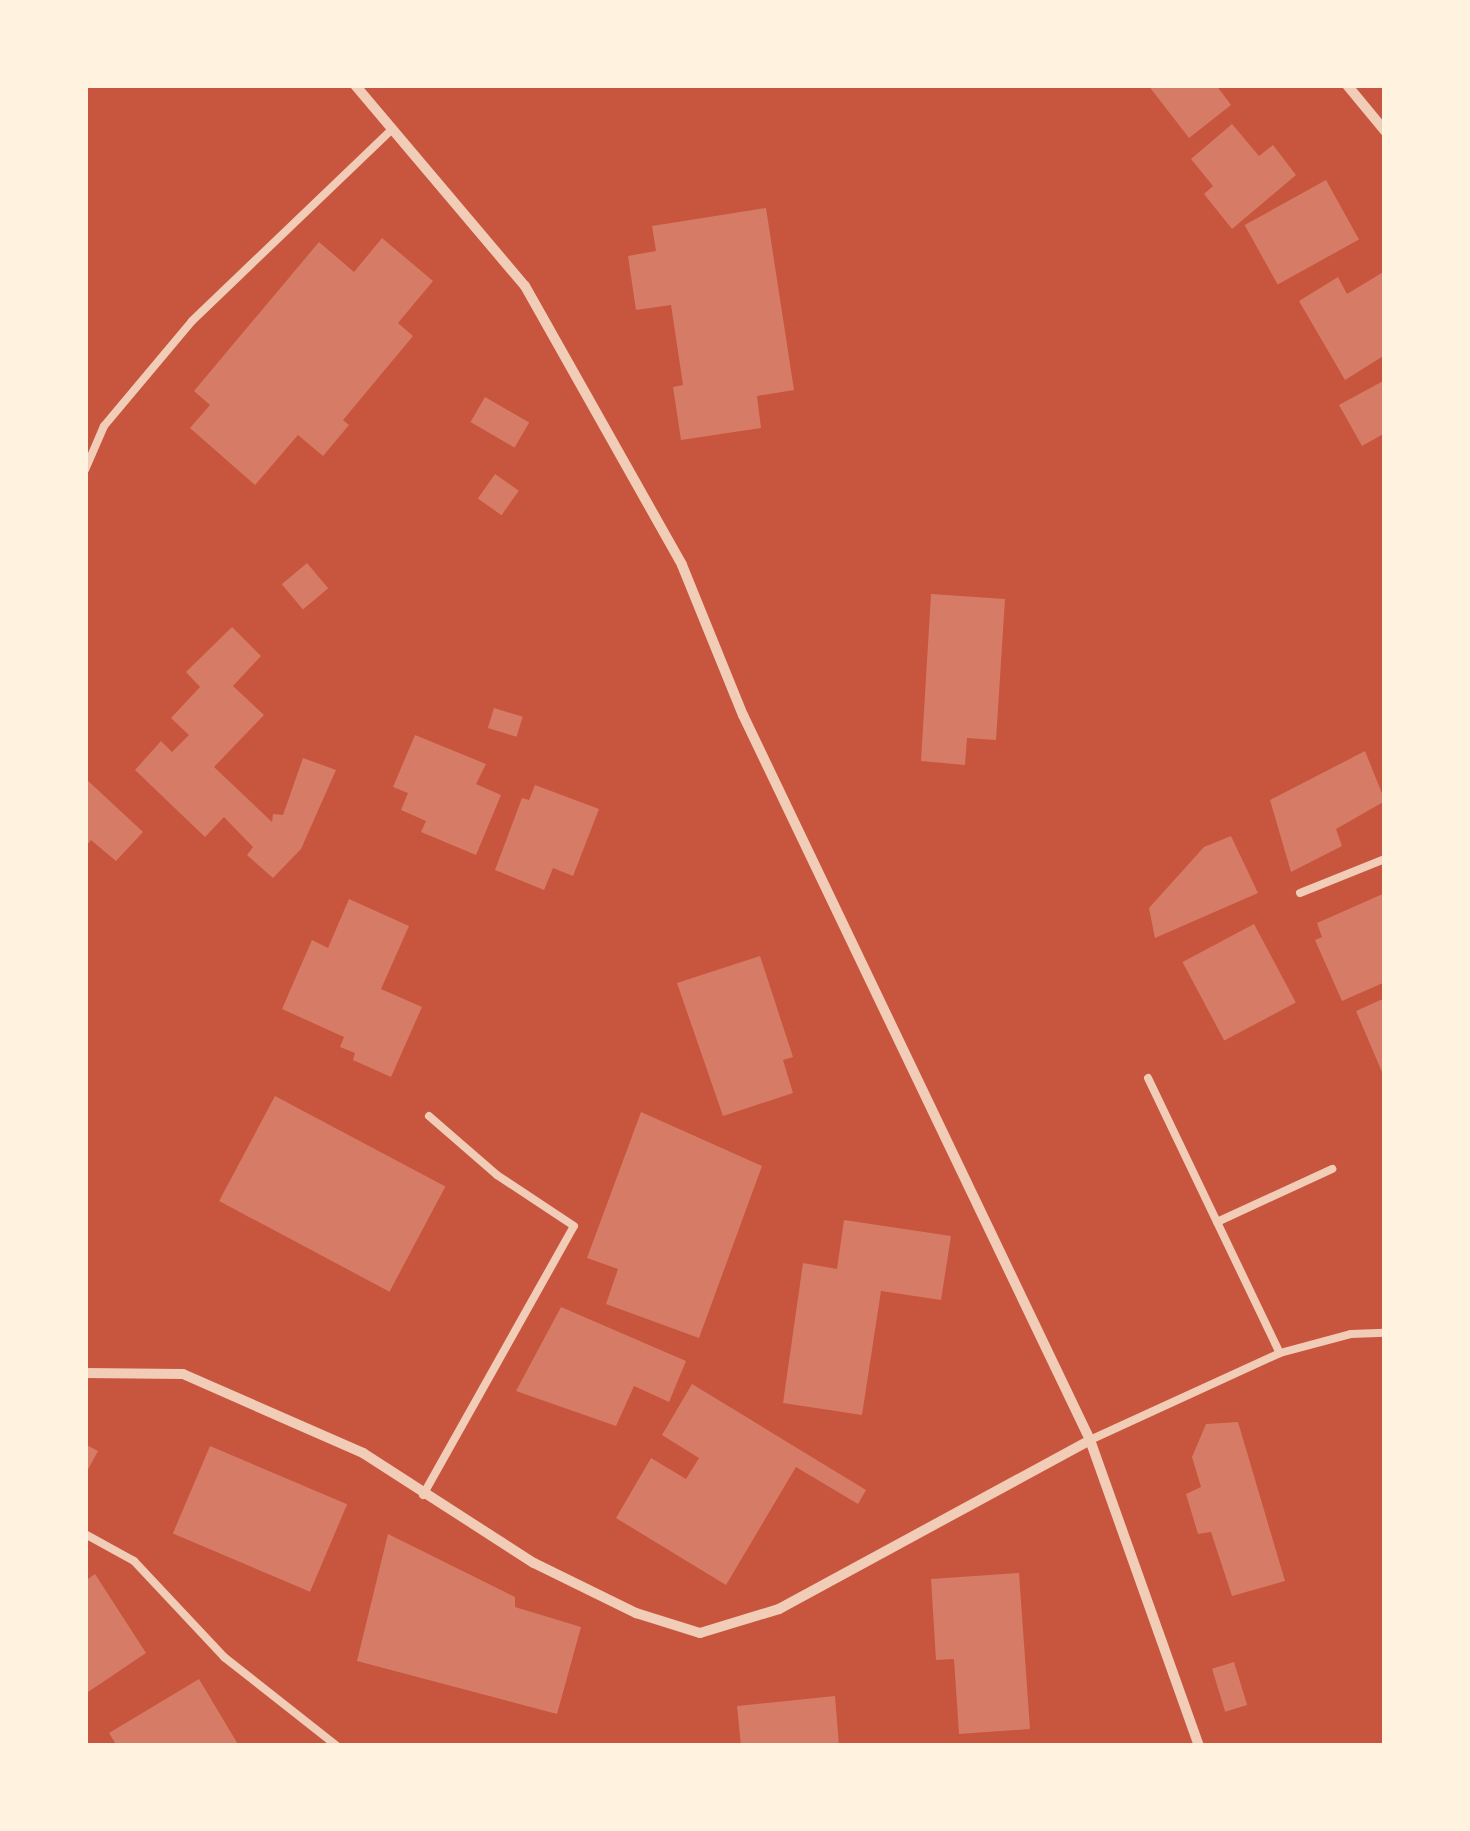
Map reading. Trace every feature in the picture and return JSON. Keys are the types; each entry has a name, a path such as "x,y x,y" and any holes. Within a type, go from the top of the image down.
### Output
{"street":[{"path":"356,85 525,286 682,565 744,716 1090,1440 1200,1746"},
{"path":"1347,85 1385,131"},
{"path":"85,1373 183,1374 363,1453 423,1495 551,1572 636,1614 700,1633 779,1609 1090,1440"}],"lane":[{"path":"85,470 104,426 192,322 392,129"},
{"path":"1300,893 1385,860"},
{"path":"1148,1078 1280,1353"},
{"path":"423,1495 574,1226 497,1175 429,1116"},
{"path":"1216,1222 1332,1170"},
{"path":"1090,1440 1280,1353 1351,1334 1385,1333"},
{"path":"85,1534 134,1561 224,1658 336,1746"}],"building":[{"path":"1148,85 1216,85 1231,105 1189,138"},
{"path":"1232,124 1259,156 1273,145 1296,175 1232,229 1204,194 1213,186 1191,159"},
{"path":"1326,180 1359,239 1278,285 1245,225"},
{"path":"766,208 794,390 757,396 761,428 681,440 673,387 683,385 671,305 636,310 628,256 656,251 652,226"},
{"path":"382,238 433,281 398,323 413,336 343,420 349,425 323,456 298,435 255,485 190,428 210,405 194,391 319,242 354,272"},
{"path":"1385,271 1385,355 1345,380 1299,301 1338,277 1347,294"},
{"path":"1385,380 1385,433 1362,446 1339,405"},
{"path":"485,397 529,422 515,448 470,422"},
{"path":"495,474 519,491 502,515 478,499"},
{"path":"307,563 328,588 303,609 282,584"},
{"path":"931,594 1005,599 996,740 967,738 965,765 921,761"},
{"path":"232,627 261,656 233,686 264,715 214,767 272,822 273,814 283,815 303,758 336,770 301,849 273,878 247,855 253,847 224,817 205,837 135,770 161,741 172,752 189,735 171,718 200,687 186,672"},
{"path":"494,708 523,717 517,737 488,728"},
{"path":"415,735 486,764 476,784 501,795 476,855 421,832 426,821 401,810 408,793 393,787"},
{"path":"1365,751 1385,801 1336,829 1342,846 1291,872 1270,800"},
{"path":"85,778 143,832 116,861 91,840 85,847"},
{"path":"535,785 599,809 573,876 553,868 544,890 495,870 522,798 529,800"},
{"path":"1231,836 1258,893 1155,938 1149,908 1204,847"},
{"path":"1385,893 1385,982 1342,1001 1315,940 1322,937 1317,923"},
{"path":"349,899 409,926 381,989 422,1007 391,1077 353,1060 355,1053 340,1047 344,1037 282,1009 312,940 328,948"},
{"path":"1254,924 1296,1003 1224,1041 1182,962"},
{"path":"760,956 793,1057 783,1060 793,1093 723,1116 677,983"},
{"path":"1385,998 1385,1079 1356,1011"},
{"path":"275,1096 445,1187 390,1292 219,1201"},
{"path":"641,1112 762,1166 699,1338 606,1304 618,1269 587,1258"},
{"path":"844,1220 951,1236 941,1300 881,1291 862,1415 783,1403 803,1263 837,1269"},
{"path":"561,1307 686,1361 669,1402 634,1386 616,1426 516,1391"},
{"path":"692,1384 866,1490 858,1504 796,1467 726,1585 616,1518 651,1458 686,1479 699,1458 662,1435"},
{"path":"1238,1422 1285,1581 1232,1596 1211,1532 1198,1534 1186,1494 1201,1487 1192,1457 1206,1424"},
{"path":"85,1444 98,1451 85,1475"},
{"path":"210,1446 347,1504 310,1592 173,1533"},
{"path":"388,1534 515,1597 515,1607 581,1627 557,1714 357,1661"},
{"path":"1019,1573 1030,1729 959,1734 954,1659 936,1660 931,1579"},
{"path":"95,1574 146,1653 85,1694 85,1581"},
{"path":"1234,1662 1247,1705 1225,1712 1212,1669"},
{"path":"199,1679 239,1746 117,1746 109,1733"},
{"path":"835,1696 839,1746 741,1746 737,1706"}]}
